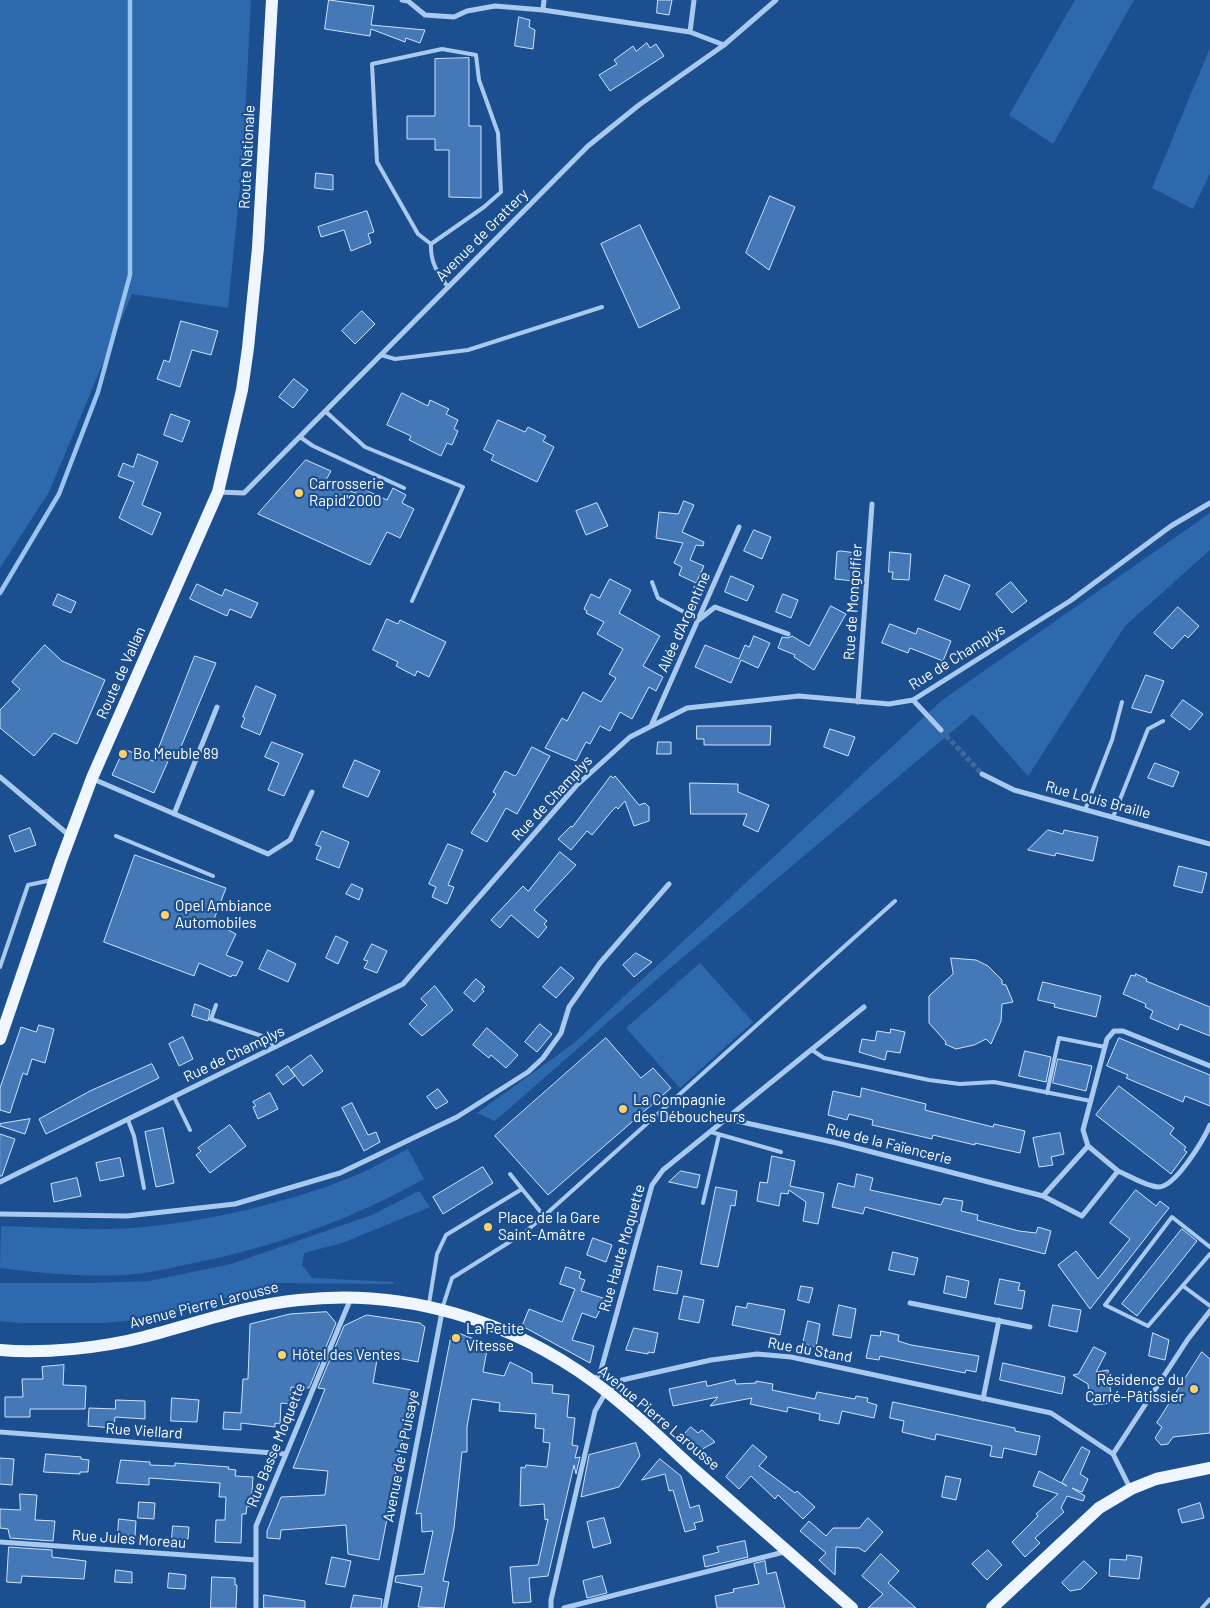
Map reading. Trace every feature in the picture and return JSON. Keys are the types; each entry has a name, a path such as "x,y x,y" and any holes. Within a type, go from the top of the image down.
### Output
{"main road":[{"name":"Route Nationale","path":"251,315 272,0"},
{"name":"Route de Vallan","path":"1,1034 54,880 92,778 218,492 242,390 251,315"},
{"name":"Avenue Pierre Larousse","path":"0,1350 48,1350 112,1344 274,1303 328,1297 405,1302 442,1309 539,1346 595,1382 852,1608"},
{"path":"992,1608 1099,1508 1131,1489 1156,1479 1210,1468"}],"street":[{"path":"406,0 425,16 454,17 467,11 496,6 543,10 690,32 724,45"},
{"path":"543,10 544,0"},
{"path":"690,32 694,0"},
{"name":"Avenue de Grattery","path":"218,492 244,493 588,146 639,105 724,45 776,0"},
{"name":"Rue de Champlys","path":"0,1182 403,984 576,786 630,737 687,708 799,696 888,704 913,700 1070,601 1171,526 1210,503"},
{"name":"Rue de Mongolfier","path":"858,702 872,504"},
{"name":"Allée d'Argentine","path":"651,727 739,527"},
{"path":"699,620 715,607 788,634"},
{"path":"913,700 941,730"},
{"path":"174,814 217,707"},
{"name":"Rue Louis Braille","path":"982,774 1014,790 1210,844"},
{"path":"0,777 70,836"},
{"path":"92,778 268,854 290,840 312,792"},
{"path":"0,1214 127,1216 235,1204 340,1173 458,1117 528,1072 543,1058 561,1033 570,1007 600,963 669,884"},
{"name":"Rue Haute Moquette","path":"595,1382 601,1370 652,1185 664,1170 864,1007"},
{"path":"1210,1066 1123,1031 1114,1031 1107,1039 1083,1130 1088,1146 1118,1171 1159,1187 1168,1185 1175,1179 1206,1136 1210,1125"},
{"name":"Rue de la Faïencerie","path":"728,1119 837,1143 1043,1196 1082,1216 1118,1171"},
{"path":"1043,1196 1088,1146"},
{"name":"Rue Basse Moquette","path":"256,1608 256,1526 351,1298"},
{"path":"910,1303 1030,1327"},
{"name":"Avenue de la Puisaye","path":"385,1608 442,1309"},
{"path":"1131,1489 1113,1454 1188,1339 1210,1311"},
{"path":"983,1399 999,1320"},
{"name":"Rue du Stand","path":"606,1392 622,1380 711,1360 757,1354 791,1357 1052,1413 1113,1454"},
{"path":"551,1608 551,1600 596,1411 606,1392"},
{"name":"Rue Viellard","path":"0,1432 286,1454"},
{"name":"Rue Jules Moreau","path":"0,1542 256,1560"},
{"path":"564,1608 787,1551"}],"lane":[{"path":"431,244 418,234 377,162 372,64 442,49 476,55 479,80 498,133 501,192 484,207 431,244 430,255 437,272 448,287"},
{"path":"381,354 395,359 468,350 602,307"},
{"path":"326,411 365,447 463,487 412,601"},
{"path":"300,437 312,446 404,488"},
{"path":"652,582 658,598 699,620"},
{"path":"1085,810 1112,740 1122,702"},
{"path":"1113,817 1148,729 1163,721"},
{"path":"116,836 213,876"},
{"path":"0,967 28,885 54,880"},
{"path":"442,1309 452,1278 524,1233 544,1216 895,901"},
{"path":"216,1005 211,1018 262,1036 276,1047"},
{"path":"1047,1093 1059,1038 1105,1047"},
{"path":"812,1050 824,1058 929,1080 960,1084 994,1082 1090,1102"},
{"path":"174,1097 190,1130"},
{"path":"128,1120 134,1136 144,1188"},
{"path":"711,1132 780,1152"},
{"path":"703,1203 720,1135"},
{"path":"510,1174 544,1216"},
{"path":"429,1306 437,1254 446,1235 522,1189"},
{"path":"1210,1247 1172,1217 1105,1305 1148,1326 1210,1254"},
{"path":"1183,1286 1210,1306"},
{"path":"1202,1608 1203,1604 1210,1599"}],"shaded area":[{"path":"0,0 251,0 243,156 228,308 132,294 49,492 0,568"},
{"path":"1075,0 1134,0 1053,144 1009,115"},
{"path":"1210,48 1210,174 1193,209 1152,188"},
{"path":"1210,513 1210,550 1125,626 1028,776 973,714 656,980 495,1121 477,1113 573,1044 941,701"},
{"path":"700,963 753,1022 680,1088 626,1028"},
{"path":"408,1149 424,1179 339,1220 250,1250 172,1268 130,1274 76,1275 0,1268 1,1226 90,1229 126,1228 196,1220 247,1210 322,1188 363,1172"},
{"path":"419,1191 430,1207 342,1243 304,1253 302,1265 312,1278 394,1282 393,1284 279,1283 153,1318 105,1323 21,1323 0,1321 0,1283 149,1281 231,1264 372,1215"}],"building":[{"path":"329,0 374,6 371,25 425,30 420,43 406,38 405,42 371,29 370,36 325,29"},
{"path":"658,0 672,0 669,15 657,13"},
{"path":"519,17 530,20 529,27 535,30 533,49 515,46"},
{"path":"647,43 650,48 656,44 664,56 610,91 599,75 617,64 614,60 633,46 636,51"},
{"path":"469,58 469,126 481,126 481,198 449,197 449,150 435,150 435,139 407,139 407,116 435,116 435,59"},
{"path":"316,173 333,175 333,190 315,188"},
{"path":"770,196 795,207 769,270 746,253"},
{"path":"367,211 374,232 368,234 371,243 351,251 344,230 321,237 318,227"},
{"path":"640,225 680,308 639,328 601,244"},
{"path":"362,311 375,324 355,344 342,331"},
{"path":"181,321 218,331 211,355 192,350 180,387 157,379 164,360 169,362"},
{"path":"294,379 308,390 293,408 279,397"},
{"path":"402,393 428,406 430,400 449,409 446,414 458,420 454,429 458,431 452,445 447,443 441,456 409,440 411,436 387,425"},
{"path":"171,414 190,421 182,442 164,435"},
{"path":"498,420 525,432 528,427 546,436 543,441 554,447 537,482 491,460 494,455 484,450"},
{"path":"138,454 158,462 142,505 161,513 152,535 119,518 134,482 118,476 123,463 133,467"},
{"path":"306,460 331,471 326,480 355,493 359,487 387,500 393,488 406,495 402,503 414,509 400,538 387,532 370,565 258,514"},
{"path":"684,501 694,505 682,532 704,542 703,546 696,545 690,560 704,566 696,583 679,575 682,567 674,563 683,543 656,538 659,512 678,514"},
{"path":"597,503 608,526 586,535 576,511"},
{"path":"754,530 771,537 762,559 744,551"},
{"path":"837,552 856,553 854,581 835,579"},
{"path":"890,552 911,554 909,580 892,579 893,572 889,572"},
{"path":"945,575 970,585 960,610 935,600"},
{"path":"731,576 754,586 747,601 725,592"},
{"path":"610,579 631,590 619,613 660,636 643,666 663,677 656,691 649,687 632,719 620,712 610,731 600,726 590,744 586,742 576,761 545,748 562,718 567,721 583,692 601,702 616,678 609,674 623,649 597,634 604,622 586,613 587,611 584,609 591,594 599,598"},
{"path":"1011,582 1027,601 1012,613 996,594"},
{"path":"197,584 222,596 225,589 258,603 251,618 230,609 227,616 190,599"},
{"path":"58,594 76,602 71,613 53,605"},
{"path":"783,594 798,600 791,618 776,612"},
{"path":"831,606 846,614 814,670 794,657 795,655 778,648 782,637 788,638 792,636 809,646"},
{"path":"1178,607 1199,626 1188,638 1185,635 1172,649 1154,633"},
{"path":"387,619 398,624 400,620 446,642 429,677 417,671 415,676 396,666 398,662 373,650"},
{"path":"890,624 916,634 918,628 951,641 943,661 910,648 908,653 882,643"},
{"path":"754,636 770,643 758,668 741,660 731,683 695,667 705,645 739,659 745,645 749,647"},
{"path":"45,645 62,661 105,680 77,744 54,733 34,756 0,728 0,710 20,689 12,682"},
{"path":"195,656 216,663 178,754 172,752 154,793 112,775 124,749 153,761"},
{"path":"1146,675 1164,681 1151,713 1132,708"},
{"path":"256,686 276,695 260,735 241,727 245,718 243,717"},
{"path":"1183,700 1203,714 1190,730 1171,716"},
{"path":"697,726 771,726 770,745 704,745 704,739 697,739"},
{"path":"830,729 855,737 848,756 824,747"},
{"path":"272,742 303,754 284,796 268,790 279,763 265,757"},
{"path":"658,742 671,742 671,754 657,754"},
{"path":"532,747 550,756 517,814 506,808 487,842 471,833 496,794 493,792 505,771 515,776"},
{"path":"355,760 380,771 368,797 343,787"},
{"path":"1155,763 1179,772 1173,787 1148,778"},
{"path":"611,776 613,778 615,776 639,805 645,803 649,807 649,821 634,826 625,801 618,809 616,807 611,812 592,835 587,831 571,850 558,839 572,827"},
{"path":"690,783 738,784 738,792 769,805 758,832 743,825 747,814 691,814"},
{"path":"30,828 36,845 15,852 9,836"},
{"path":"1048,830 1063,834 1064,830 1098,837 1093,861 1056,853 1055,856 1028,850"},
{"path":"322,831 349,842 339,868 316,859 321,847 316,845"},
{"path":"448,844 463,850 448,885 454,887 447,904 432,897 436,887 429,884"},
{"path":"560,852 576,865 534,910 547,921 544,924 547,927 538,938 511,915 500,928 491,920 523,886 528,891"},
{"name":"Opel Ambiance Automobiles","path":"135,855 226,888 213,922 236,934 226,955 243,962 236,976 232,975 231,977 199,963 194,976 104,942"},
{"path":"1179,866 1207,873 1202,893 1174,886"},
{"path":"352,884 363,889 359,900 346,894"},
{"path":"336,936 348,942 338,964 326,958"},
{"path":"372,944 387,951 377,973 364,968 368,961 364,960"},
{"path":"268,950 296,964 288,982 259,969"},
{"path":"636,953 652,962 634,977 623,965"},
{"path":"951,958 976,960 988,966 1002,980 1002,984 1006,985 1013,1002 1002,1004 1001,1021 991,1044 986,1039 974,1045 956,1049 945,1044 946,1042 929,1023 929,996 953,974"},
{"path":"561,967 574,978 556,998 543,987"},
{"path":"1136,974 1147,979 1146,981 1210,1007 1210,1036 1180,1024 1178,1030 1150,1018 1153,1011 1145,1007 1146,1004 1123,994 1131,975 1135,976"},
{"path":"476,979 485,987 482,989 484,991 474,1002 464,993"},
{"path":"1043,982 1101,996 1096,1017 1054,1007 1055,1004 1038,1000"},
{"path":"435,986 453,1010 422,1036 409,1024 427,1005 421,999"},
{"path":"195,1004 210,1010 208,1021 192,1016"},
{"path":"540,1024 552,1034 537,1052 525,1042"},
{"path":"39,1025 54,1029 45,1063 32,1059 27,1075 23,1073 10,1113 0,1110 0,1088 21,1027 36,1032"},
{"path":"487,1028 518,1055 506,1068 491,1055 489,1058 473,1045"},
{"path":"891,1029 905,1032 900,1053 887,1051 885,1060 859,1052 862,1039 875,1041 877,1031 890,1033"},
{"path":"183,1037 193,1059 179,1066 169,1044"},
{"path":"606,1038 641,1078 653,1068 671,1088 548,1195 495,1136"},
{"path":"1119,1038 1210,1075 1210,1106 1185,1096 1183,1102 1126,1078 1128,1075 1107,1066"},
{"path":"1025,1051 1051,1057 1046,1082 1019,1076"},
{"path":"311,1055 323,1071 303,1086 291,1070"},
{"path":"1058,1059 1092,1066 1086,1091 1053,1083"},
{"path":"152,1064 159,1078 46,1134 39,1119 90,1091"},
{"path":"288,1066 295,1076 283,1085 276,1075"},
{"path":"1119,1086 1174,1128 1170,1134 1186,1147 1184,1150 1187,1152 1171,1174 1096,1115"},
{"path":"862,1088 926,1104 925,1110 993,1127 994,1124 1025,1131 1020,1153 933,1135 932,1139 872,1125 873,1120 849,1114 847,1120 828,1115 833,1091 860,1097"},
{"path":"438,1089 448,1102 436,1109 427,1097"},
{"path":"270,1093 278,1109 258,1119 253,1107 256,1106 253,1102"},
{"path":"352,1103 368,1135 376,1132 380,1142 364,1151 342,1108"},
{"path":"30,1119 25,1134 0,1126 0,1124"},
{"path":"230,1125 246,1146 210,1173 196,1155 201,1151 198,1148"},
{"path":"163,1128 174,1183 156,1187 145,1132"},
{"path":"1060,1133 1064,1154 1051,1157 1053,1165 1039,1167 1033,1138"},
{"path":"0,1134 15,1139 2,1176 0,1176"},
{"path":"772,1156 795,1161 790,1186 824,1193 818,1224 803,1221 806,1202 789,1190 788,1194 781,1193 779,1206 757,1201 760,1182 767,1183"},
{"path":"120,1158 124,1176 100,1181 96,1163"},
{"path":"483,1167 493,1183 443,1214 433,1197"},
{"path":"681,1171 700,1175 697,1188 669,1182"},
{"path":"857,1174 873,1178 870,1190 941,1205 944,1198 963,1201 961,1211 978,1215 977,1220 1019,1231 1036,1233 1038,1227 1051,1231 1045,1254 865,1207 863,1214 832,1207 838,1183 854,1187"},
{"path":"77,1178 81,1196 54,1202 51,1184"},
{"path":"716,1187 737,1191 735,1206 731,1205 718,1267 701,1264"},
{"path":"1136,1190 1156,1206 1160,1201 1169,1208 1090,1309 1058,1265 1076,1251 1098,1279 1130,1239 1110,1223"},
{"path":"1182,1229 1197,1241 1137,1316 1122,1304"},
{"path":"593,1238 612,1245 606,1262 587,1255"},
{"path":"893,1252 918,1258 914,1275 889,1270"},
{"path":"658,1266 682,1271 677,1294 654,1290"},
{"path":"566,1267 581,1272 579,1278 585,1280 581,1291 609,1300 606,1312 600,1310 596,1318 582,1313 572,1340 594,1346 590,1363 522,1326 529,1309 562,1322 575,1289 560,1284"},
{"path":"947,1276 969,1281 966,1298 944,1293"},
{"path":"1000,1279 1020,1283 1018,1290 1025,1291 1022,1309 995,1304"},
{"path":"801,1286 813,1288 809,1303 798,1300"},
{"path":"684,1296 704,1300 699,1323 679,1319"},
{"path":"748,1303 785,1310 780,1335 732,1325 736,1306 746,1308"},
{"path":"839,1305 856,1309 851,1338 833,1335"},
{"path":"1053,1305 1081,1310 1077,1332 1049,1326"},
{"name":"Hôtel des Ventes","path":"327,1312 336,1323 309,1388 291,1387 290,1404 281,1403 280,1424 275,1423 275,1427 241,1423 241,1430 223,1429 224,1412 241,1413 243,1379 248,1379 250,1324 290,1314"},
{"path":"367,1315 420,1323 425,1327 418,1362 378,1354 373,1383 412,1390 379,1560 348,1554 346,1525 281,1530 280,1539 267,1538 267,1531 281,1497 325,1495 328,1471 293,1468 325,1389 318,1388 344,1326"},
{"path":"808,1321 820,1324 816,1347 803,1344"},
{"path":"634,1328 658,1333 654,1353 648,1352 648,1354 626,1350"},
{"path":"881,1331 899,1335 898,1341 911,1345 979,1356 976,1372 966,1370 965,1373 880,1356 879,1360 866,1358 871,1335 880,1336"},
{"path":"458,1333 488,1344 483,1372 504,1376 510,1362 532,1373 532,1383 553,1385 552,1393 569,1395 567,1417 575,1418 572,1445 578,1446 575,1458 580,1457 576,1474 574,1465 548,1576 529,1578 531,1602 513,1603 510,1567 538,1565 548,1519 545,1520 544,1504 520,1506 521,1467 525,1468 526,1465 547,1467 550,1443 543,1442 544,1429 535,1428 536,1414 499,1411 500,1403 472,1399 467,1427 467,1452 462,1452 454,1528 443,1581 449,1582 444,1608 418,1607 422,1587 395,1582 396,1576 424,1574 433,1531 422,1532 421,1513 416,1514 451,1336"},
{"path":"1153,1333 1169,1340 1165,1360 1149,1356"},
{"path":"1094,1347 1106,1353 1096,1372 1108,1370 1112,1403 1094,1405 1093,1395 1089,1395 1088,1384 1073,1375 1078,1374"},
{"name":"Résidence du Carré-Pâtissier","path":"1202,1352 1210,1359 1210,1433 1173,1437 1168,1444 1161,1445 1155,1438 1162,1427 1157,1423"},
{"path":"1003,1363 1065,1377 1062,1394 1000,1380"},
{"path":"64,1365 63,1385 86,1386 85,1409 30,1409 30,1417 5,1417 5,1397 23,1397 22,1379 43,1379 42,1367"},
{"path":"735,1380 736,1384 756,1383 756,1381 773,1384 772,1390 815,1399 817,1392 855,1399 856,1396 868,1398 867,1402 877,1405 874,1418 842,1411 839,1424 819,1420 820,1414 788,1407 787,1412 750,1404 752,1398 710,1406 718,1397 673,1406 669,1389 706,1381 707,1386"},
{"path":"172,1398 199,1400 197,1422 171,1421"},
{"path":"116,1400 145,1401 145,1419 115,1417 114,1428 88,1426 89,1408 115,1409"},
{"path":"893,1402 1015,1428 1015,1431 1040,1436 1036,1455 1004,1448 1002,1458 990,1456 992,1446 936,1434 935,1440 902,1432 904,1421 890,1418"},
{"path":"691,1427 698,1433 702,1430 715,1442 697,1452 681,1438"},
{"path":"636,1443 640,1456 619,1487 581,1497 589,1455"},
{"path":"753,1445 767,1457 759,1466 795,1493 797,1491 815,1507 803,1519 778,1495 775,1499 751,1476 739,1489 726,1477"},
{"path":"1082,1447 1090,1451 1080,1474 1088,1479 1082,1492 1072,1488 1085,1496 1083,1501 1067,1496 1061,1508 1064,1512 1035,1538 1040,1543 1025,1557 1012,1542 1038,1516 1036,1514 1058,1494 1033,1486 1039,1471 1067,1486 1062,1483"},
{"path":"46,1454 81,1457 81,1459 89,1460 88,1472 80,1472 80,1474 44,1472"},
{"path":"0,1458 14,1459 12,1485 0,1484"},
{"path":"660,1459 681,1476 690,1508 699,1505 703,1521 694,1523 696,1529 685,1532 673,1490 669,1491 665,1474 642,1480"},
{"path":"121,1460 150,1462 150,1465 175,1466 175,1463 229,1467 228,1469 236,1470 235,1476 253,1477 251,1507 247,1506 246,1514 242,1514 241,1543 215,1542 216,1520 225,1520 226,1497 219,1497 220,1483 149,1478 149,1485 117,1483"},
{"path":"946,1476 961,1479 956,1500 942,1497"},
{"path":"20,1494 37,1495 35,1520 55,1521 53,1541 10,1538 8,1529 0,1528 0,1509 20,1510"},
{"path":"139,1502 155,1503 154,1519 138,1518"},
{"path":"1200,1503 1204,1518 1182,1523 1178,1510"},
{"path":"604,1518 611,1543 593,1548 587,1522"},
{"path":"868,1518 883,1532 865,1552 859,1548 836,1547 835,1575 819,1560 826,1553 800,1531 809,1521 826,1536 833,1528 859,1528"},
{"path":"119,1519 136,1521 135,1536 118,1534"},
{"path":"173,1526 189,1527 188,1539 172,1539"},
{"path":"745,1541 748,1557 705,1567 703,1556 719,1552 717,1547"},
{"path":"9,1547 52,1550 52,1557 86,1561 84,1579 22,1576 21,1583 7,1582"},
{"path":"988,1550 1002,1565 987,1580 972,1564"},
{"path":"881,1554 899,1571 888,1583 916,1608 868,1608 883,1594 862,1576"},
{"path":"1127,1555 1142,1557 1139,1579 1109,1576 1110,1559 1126,1560"},
{"path":"332,1557 351,1561 345,1587 326,1584"},
{"path":"765,1561 767,1574 776,1572 785,1608 717,1608 715,1596 734,1592 733,1589 759,1584 754,1564"},
{"path":"1084,1561 1097,1573 1081,1589 1070,1591 1062,1583"},
{"path":"116,1570 132,1572 132,1583 115,1582"},
{"path":"169,1573 186,1575 185,1589 168,1588"},
{"path":"602,1576 607,1593 587,1598 583,1581"},
{"path":"212,1577 235,1578 235,1585 237,1585 236,1608 211,1608"},
{"path":"264,1595 305,1601 305,1608 264,1608"},
{"path":"354,1595 382,1599 381,1608 351,1608"}],"waterway":[{"path":"0,593 59,494 98,392 130,275 130,0"}],"tunnel":[{"path":"941,730 982,774"}],"place":[{"name":"Carrosserie Rapid'2000","path":"299,493"},
{"name":"Bo Meuble 89","path":"123,754"},
{"name":"Opel Ambiance Automobiles","path":"165,915"},
{"name":"La Compagnie des Déboucheurs","path":"623,1109"},
{"name":"Place de la Gare Saint-Amâtre","path":"488,1227"},
{"name":"La Petite Vitesse","path":"456,1338"},
{"name":"Hôtel des Ventes","path":"282,1355"},
{"name":"Résidence du Carré-Pâtissier","path":"1194,1389"}]}
